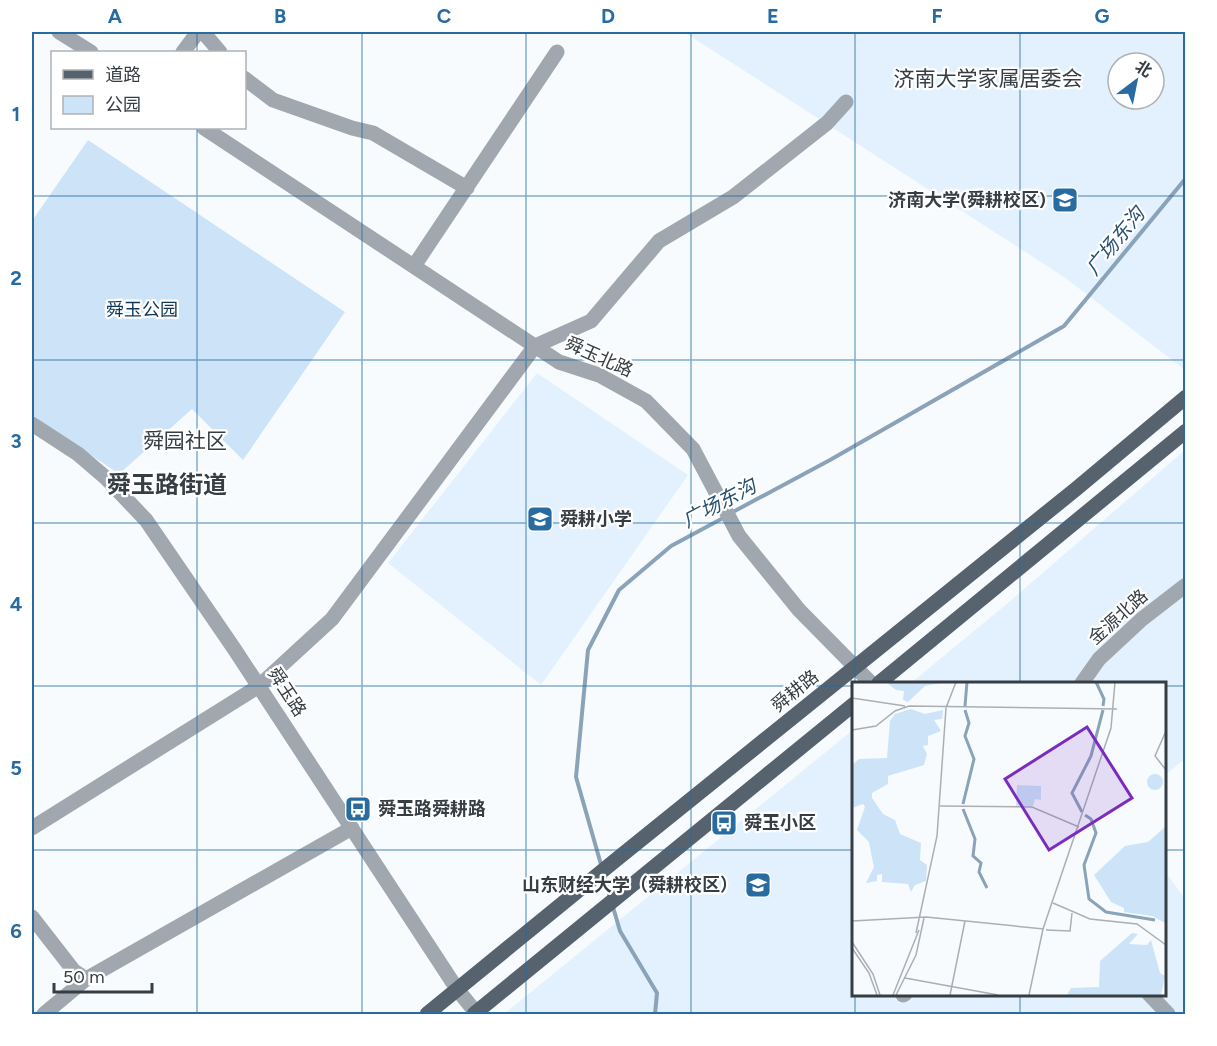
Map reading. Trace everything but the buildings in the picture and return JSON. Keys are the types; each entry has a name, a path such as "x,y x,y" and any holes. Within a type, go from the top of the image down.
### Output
{"main road":[{"name":"舜耕路","path":"428,1014 1076,489 1185,397"},
{"path":"880,682 1185,431"},
{"path":"476,1014 852,706"}],"street":[{"path":"59,32 89,51"},
{"path":"184,51 198,32"},
{"path":"203,32 219,51"},
{"path":"414,266 557,52"},
{"path":"246,80 273,100 352,128 373,133 466,188"},
{"path":"32,828 259,686 332,619 535,346 591,321 659,241 733,197 826,123 846,102"},
{"name":"舜玉北路","path":"206,129 559,362 598,375 646,401 693,449 739,536 799,610 869,682"},
{"name":"舜玉路","path":"32,424 78,454 106,478 146,520 476,1014"},
{"name":"金源北路","path":"1083,682 1099,658 1142,619 1185,585"},
{"path":"44,1014 86,979 352,828"},
{"path":"32,917 74,971 86,979"},
{"path":"1150,995 1164,1013"}],"shaded area":[{"name":"济南大学(舜耕校区)","path":"684,32 1185,32 1185,370 1064,277"},
{"name":"舜耕小学","path":"537,373 688,475 541,685 388,563"},
{"path":"1185,450 1185,759 1166,774 1166,682 912,682"},
{"name":"山东财经大学（舜耕校区）","path":"852,731 852,995 1166,995 1166,872 1185,899 1185,1014 504,1014"}],"green space":[{"name":"舜玉公园","path":"88,140 345,312 243,460 192,409 119,474 32,415 32,221"}],"waterway":[{"name":"广场东沟","path":"731,513 830,460 1064,326 1186,178"},
{"name":"广场东沟","path":"602,868 576,777 588,650 619,590 671,546 725,517"},
{"name":"广场东沟","path":"604,875 610,897"},
{"name":"广场东沟","path":"613,907 620,931 657,993 655,1014"}],"place":[{"name":"济南大学(舜耕校区)","path":"1065,200"},
{"name":"舜耕小学","path":"540,519"},
{"name":"舜玉路舜耕路","path":"358,809"},
{"name":"舜玉小区","path":"724,823"},
{"name":"山东财经大学（舜耕校区）","path":"758,885"}],"district":[{"name":"济南大学家属居委会","path":"988,78"},
{"name":"舜园社区","path":"185,440"},
{"name":"舜玉路街道","path":"167,484"}]}
